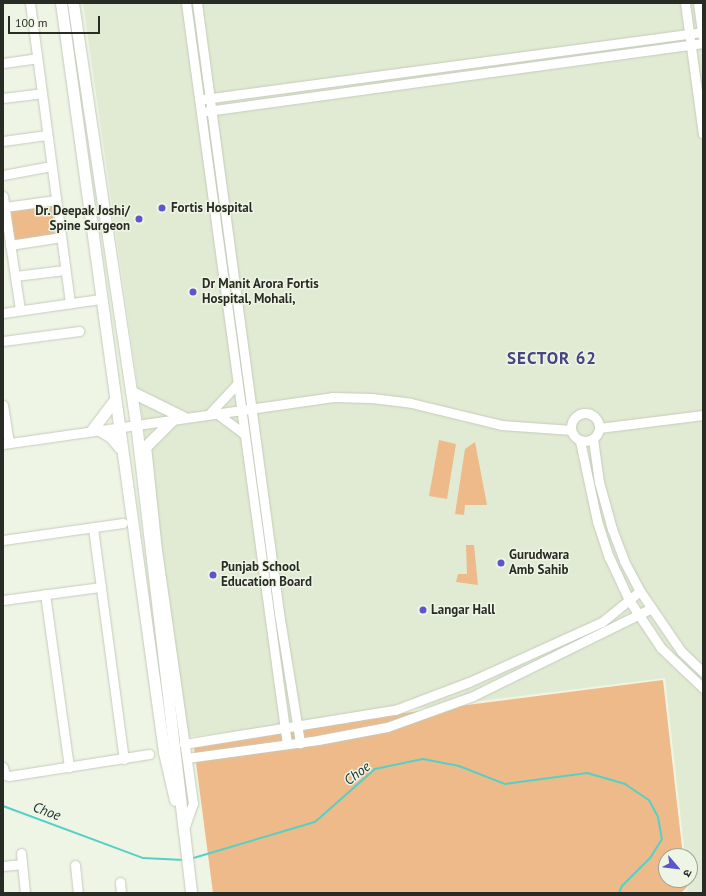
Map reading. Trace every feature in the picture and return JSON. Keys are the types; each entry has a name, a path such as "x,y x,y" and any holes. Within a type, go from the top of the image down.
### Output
{"main road":[{"path":"60,3 114,401 164,752 181,828 185,829"},
{"path":"73,3 136,423 143,449 191,888"},
{"path":"132,392 179,417 143,449"},
{"path":"114,401 95,430 111,437 122,450"}],"street":[{"path":"30,3 70,302"},
{"path":"186,3 278,694 287,744"},
{"path":"197,3 279,613 300,743"},
{"path":"685,3 703,134"},
{"path":"698,3 703,38"},
{"path":"199,100 689,34 703,38"},
{"path":"200,112 691,44 703,38"},
{"path":"548,53 549,64"},
{"path":"3,63 37,58"},
{"path":"465,64 466,75"},
{"path":"293,87 295,99"},
{"path":"3,98 42,93"},
{"path":"3,141 47,135"},
{"path":"3,175 51,166"},
{"path":"3,196 20,310"},
{"path":"5,207 56,200"},
{"path":"10,245 61,238"},
{"path":"15,276 65,270"},
{"path":"3,313 70,302 100,299"},
{"path":"3,341 79,331"},
{"path":"213,413 237,384"},
{"path":"3,405 6,443 136,423 332,397 372,398 411,403 502,425 571,430"},
{"path":"213,413 244,434"},
{"path":"599,428 594,416 581,413 571,422 571,430 580,441 597,521 609,557 638,616 661,648 703,688"},
{"path":"599,428 703,415"},
{"path":"599,428 592,439 599,482 612,529 640,591 681,651 703,672"},
{"path":"580,441 592,439"},
{"path":"143,449 193,808 185,829"},
{"path":"3,540 123,523"},
{"path":"93,528 124,759"},
{"path":"257,533 268,532"},
{"path":"3,600 101,587"},
{"path":"184,744 297,727 388,711 469,682 602,622 640,591"},
{"path":"45,594 69,767"},
{"path":"187,758 300,743 381,729 410,720 473,696 652,608"},
{"path":"268,615 279,613"},
{"path":"278,694 291,693"},
{"path":"3,767 7,776 149,754"},
{"path":"21,853 25,893"},
{"path":"3,866 22,864"},
{"path":"75,865 78,893"},
{"path":"120,882 121,893"}],"shaded area":[{"name":"SECTOR 62","path":"83,3 703,3 703,893 687,893 687,888 698,888 698,848 684,848 665,678 188,737"},
{"path":"52,206 55,235 13,240 10,211"},
{"path":"439,440 456,444 447,499 429,496"},
{"path":"475,442 487,505 465,505 464,515 455,514 465,449"},
{"path":"466,545 474,545 478,585 456,582 458,574 467,574"},
{"path":"663,680 682,848 658,848 658,888 686,888 681,893 213,893 193,740"}],"waterway":[{"name":"Choe","path":"190,859 315,822 375,769 423,759 459,766 505,784 587,773 625,784 649,800 658,817 662,839 650,858 622,886 619,893"},
{"name":"Choe","path":"3,806 143,858 184,860"}],"place":[{"name":"Fortis Hospital","path":"162,208"},
{"name":"Dr. Deepak Joshi/ Spine Surgeon","path":"139,219"},
{"name":"Dr Manit Arora Fortis Hospital, Mohali,","path":"193,292"},
{"name":"Gurudwara Amb Sahib","path":"501,563"},
{"name":"Punjab School Education Board","path":"213,575"},
{"name":"Langar Hall","path":"423,610"}],"district":[{"name":"SECTOR 62","path":"552,359"}]}
